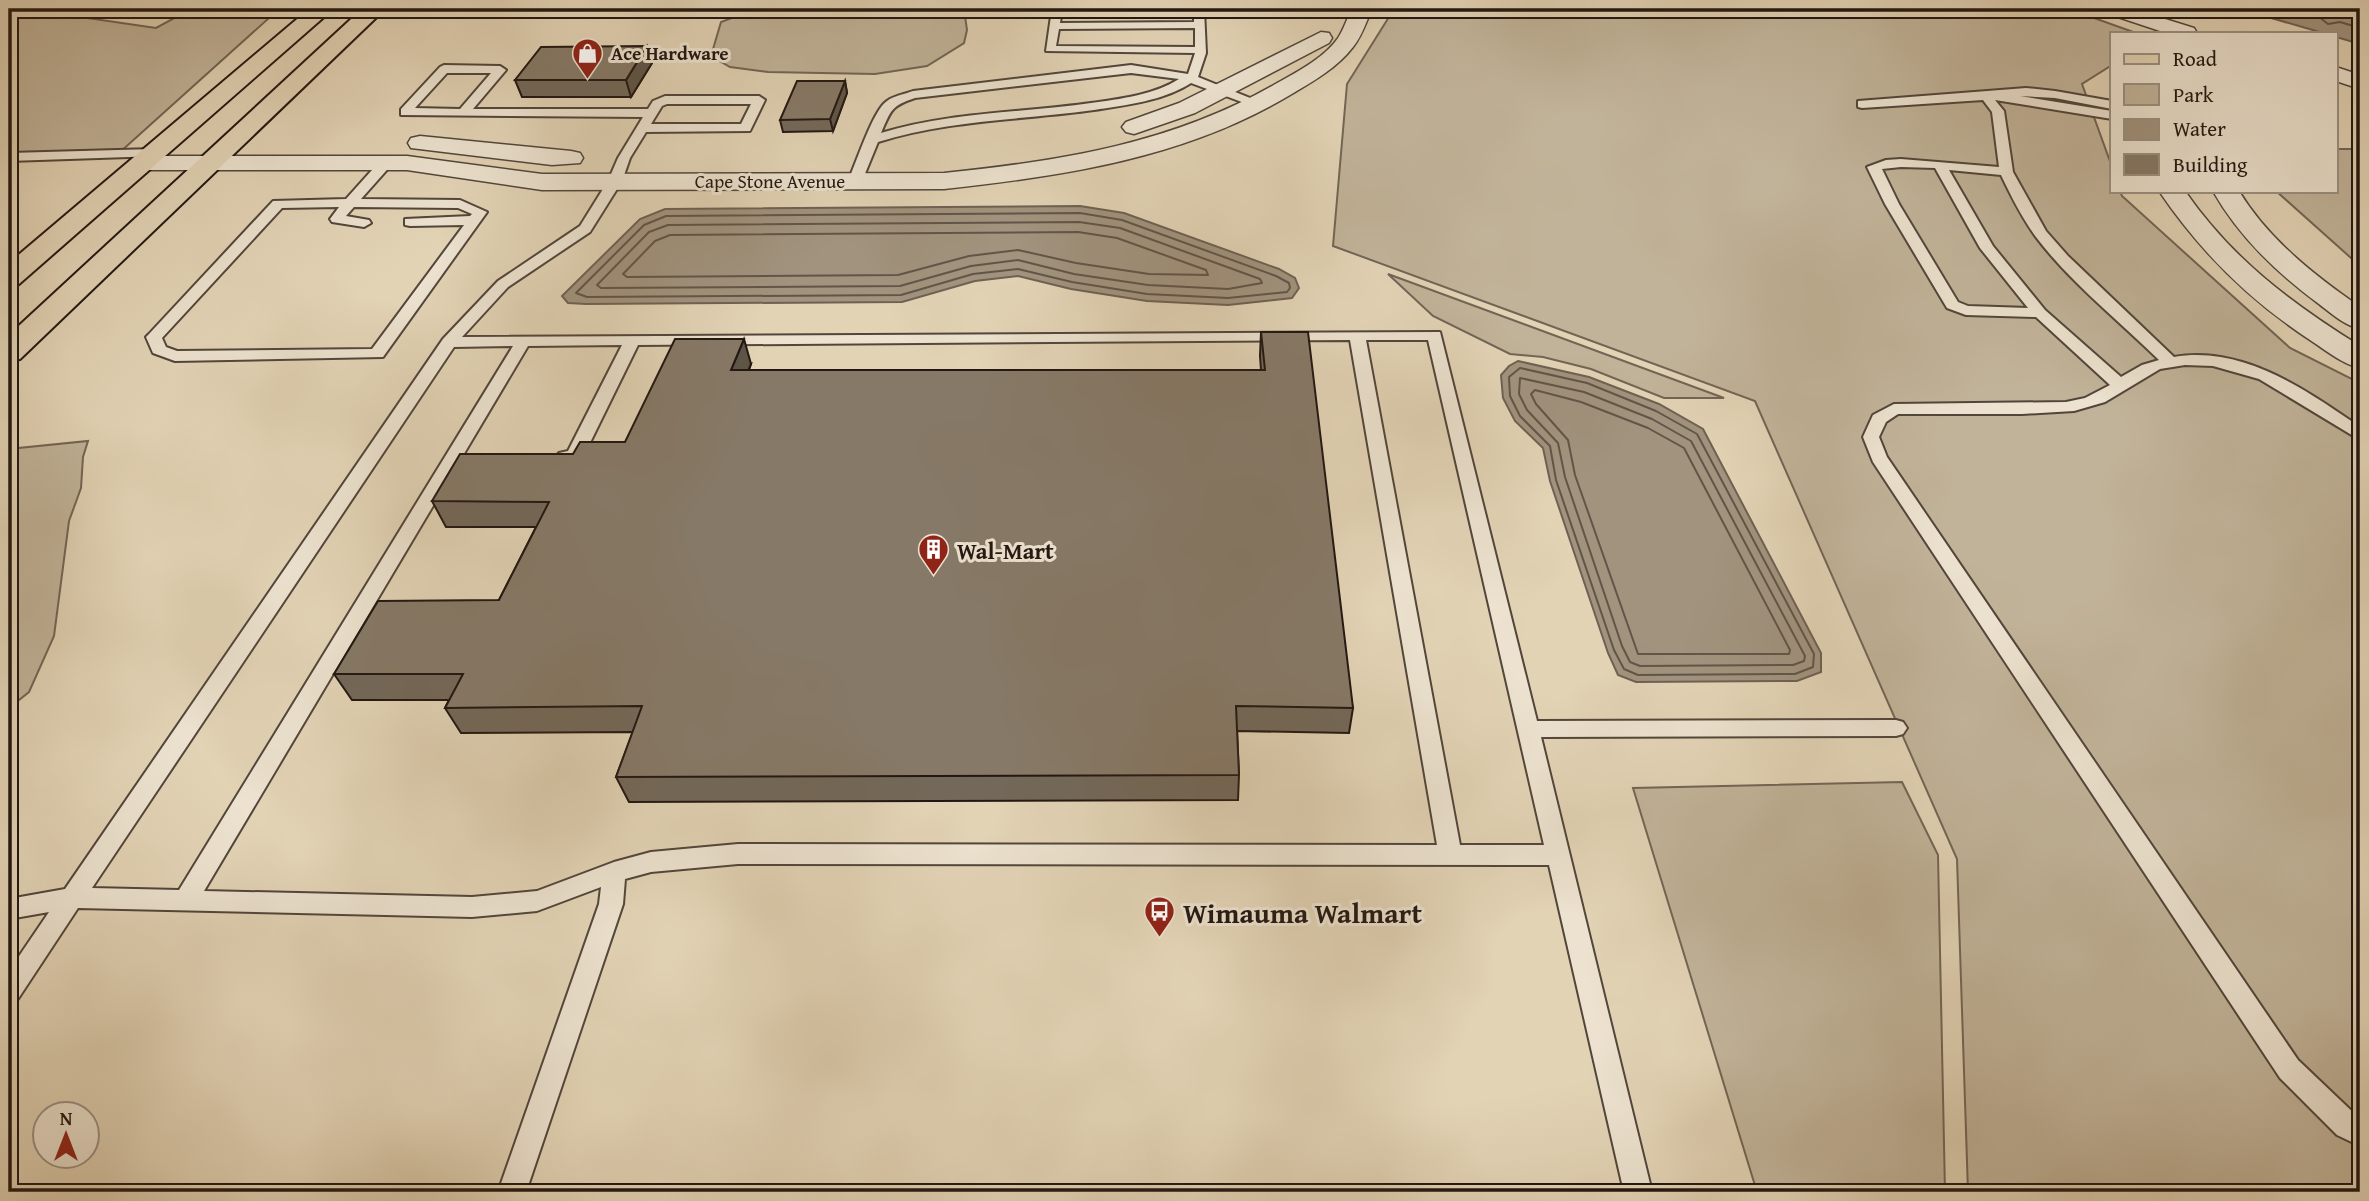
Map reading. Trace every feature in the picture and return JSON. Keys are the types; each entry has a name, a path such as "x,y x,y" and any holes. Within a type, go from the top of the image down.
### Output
{"main road":[{"path":"9,278 321,9"},
{"path":"9,352 374,9"}],"street":[{"path":"2113,9 2183,32"},
{"path":"2135,9 2205,32"},
{"name":"Cape Stone Avenue","path":"221,153 443,166 508,181 944,181 1008,175 1138,150 1205,130 1259,104 1328,61 1349,40 1358,16"},
{"name":"Cape Stone Avenue","path":"952,157 1003,154 1142,125 1223,91 1358,16"},
{"name":"Cape Stone Avenue","path":"154,153 453,144 509,154 652,158"},
{"name":"Cape Stone Avenue","path":"860,152 898,158"},
{"path":"2173,192 2192,221 2239,272 2307,325 2360,359"},
{"path":"2227,192 2274,252 2360,320"}],"lane":[{"path":"9,11 18,9"},
{"path":"72,9 176,9"},
{"path":"1057,9 1050,49 1199,50"},
{"path":"860,152 928,125 1131,101 1166,90 1192,78 1200,65 1199,9"},
{"path":"1054,26 1199,25"},
{"path":"464,112 500,70 444,69 405,112 651,113"},
{"path":"855,181 860,152 885,108 892,102 913,95 1131,69 1169,71 1259,104"},
{"path":"1992,97 2014,91 2035,92 2110,105"},
{"path":"1992,97 1998,111 2006,172 2041,234 2170,362"},
{"path":"1862,104 1992,97 2110,116"},
{"path":"9,991 449,342 503,284 585,229 615,181 605,158 642,128 657,104 665,100 759,100 746,128 642,128"},
{"path":"9,157 154,153"},
{"path":"364,223 337,219 386,163"},
{"path":"2006,172 1885,163 1874,167 1892,204 1952,305 1966,310 2040,313"},
{"path":"1941,167 1987,248 2040,313 2120,385"},
{"path":"278,204 350,204 460,204 480,212 377,354 175,356 159,350 153,337 278,204"},
{"path":"410,222 475,220"},
{"path":"449,342 1435,335 1638,1192"},
{"path":"1357,336 1450,855"},
{"path":"547,457 575,457 632,341"},
{"path":"185,901 523,342"},
{"path":"2360,435 2276,379 2240,366 2207,361 2170,362 2153,366 2092,402 2049,408 1894,409 1880,418 1871,438 1886,470 2288,1069 2346,1126 2360,1133"},
{"path":"452,459 480,458"},
{"path":"1529,729 1896,728"},
{"path":"9,909 71,898 472,906 537,901 614,872 651,862 738,854 1560,855"},
{"path":"512,1192 611,904 614,872"}],"green space":[{"path":"191,9 279,9 119,153 9,154 9,13 46,12 156,28"},
{"path":"756,9 951,9 965,16 967,30 964,43 927,66 875,74 768,72 730,67 711,56 721,22"},
{"path":"1394,9 2069,9 2133,32 2110,32 2110,66 2082,84 2110,161 2110,192 2120,192 2290,348 2360,383 2360,1192 1968,1192 1957,859 1755,401 1333,246 1347,84"},
{"path":"2338,149 2360,149 2360,266 2277,192 2338,192"},
{"path":"1388,274 1724,398 1664,398 1591,369 1543,357 1510,354 1433,316"},
{"path":"88,441 83,457 81,488 69,521 54,636 29,692 9,708 9,449"},
{"path":"1902,782 1938,855 1945,1192 1757,1192 1633,788"}],"water":[{"path":"2240,9 2360,9 2360,44 2338,38 2338,32 2320,32"},
{"path":"1080,206 1124,213 1279,269 1295,278 1299,288 1292,298 1228,305 1147,301 1071,289 1018,276 975,281 902,302 586,304 568,303 562,296 640,219 665,209"},
{"path":"1518,361 1589,377 1659,404 1703,429 1821,653 1821,672 1797,681 1636,682 1618,675 1608,653 1550,481 1543,448 1515,421 1503,398 1501,375"}],"building":[{"path":"647,46 626,80 515,80 541,47"},
{"path":"797,81 845,81 830,119 780,120"},
{"name":"Wal-Mart","path":"1261,332 1308,332 1353,708 1236,706 1239,775 616,777 642,706 445,708 463,674 334,674 378,601 499,600 549,502 432,501 460,454 573,454 580,442 625,442 675,339 744,339 731,370 1265,370"}],"place":[{"name":"Ace Hardware","path":"588,80"},
{"name":"Wal-Mart","path":"934,577"},
{"name":"Wimauma Walmart","path":"1160,939"}]}
